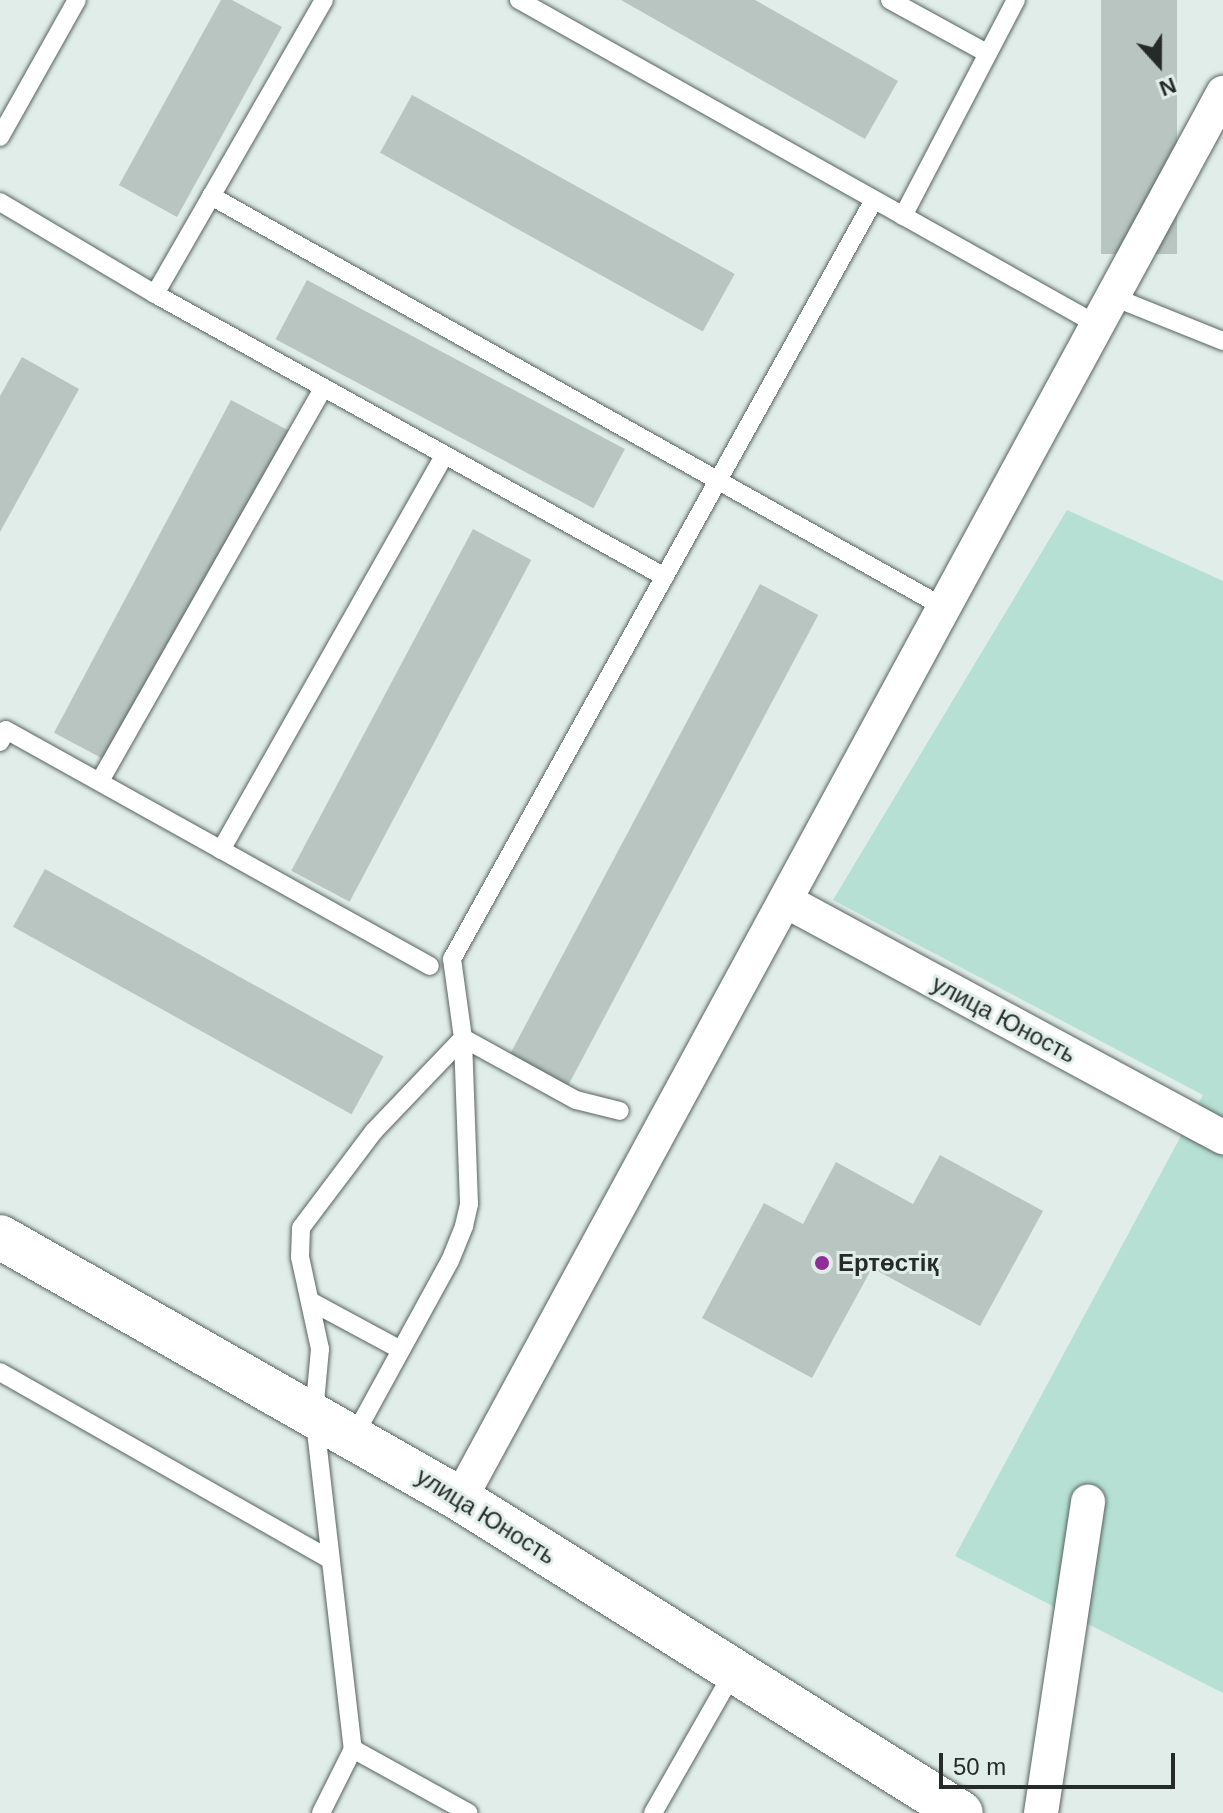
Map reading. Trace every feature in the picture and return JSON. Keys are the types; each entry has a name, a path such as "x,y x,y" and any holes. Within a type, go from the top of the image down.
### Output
{"street":[{"path":"460,1499 947,609 1104,310 1223,93"},
{"name":"улица Юность","path":"786,901 1223,1137"},
{"name":"улица Юность","path":"0,1237 460,1499 733,1673 961,1813"},
{"path":"1041,1813 1088,1502"}],"lane":[{"path":"0,137 77,0"},
{"path":"155,294 324,0"},
{"path":"519,0 903,216 1104,310 1223,341"},
{"path":"890,0 987,53"},
{"path":"903,216 1016,0"},
{"path":"211,196 719,477 947,609"},
{"path":"354,1436 450,1261 469,1204 463,1038 452,959 874,200"},
{"path":"0,202 155,294 443,457 665,577"},
{"path":"100,781 323,389"},
{"path":"221,850 443,457"},
{"path":"0,742 6,730 430,966"},
{"path":"463,1038 576,1100 620,1111"},
{"path":"321,1813 353,1749 328,1558 314,1414 320,1349 300,1257 301,1228 374,1131 463,1038"},
{"path":"310,1301 401,1350"},
{"path":"0,1372 328,1558"},
{"path":"653,1813 733,1673"},
{"path":"353,1749 469,1813"}],"green space":[{"path":"1067,510 1223,581 1223,1693 955,1556 1203,1095 833,900"}],"building":[{"path":"221,0 232,0 282,27 177,217 119,185"},
{"path":"621,0 755,0 898,81 865,139"},
{"path":"1101,0 1177,0 1177,254 1101,254"},
{"path":"412,95 735,274 703,332 380,153"},
{"path":"307,280 625,449 593,508 276,339"},
{"path":"22,357 79,389 0,532 0,396"},
{"path":"231,400 289,431 112,764 54,733"},
{"path":"473,529 531,560 350,902 291,871"},
{"path":"760,584 818,615 566,1090 507,1059"},
{"path":"45,869 383,1057 351,1114 13,927"},
{"path":"940,1155 1043,1211 980,1326 872,1268 812,1378 702,1318 764,1203 803,1224 836,1162 913,1204"}],"place":[{"name":"Ертөстіқ","path":"822,1263"}]}
